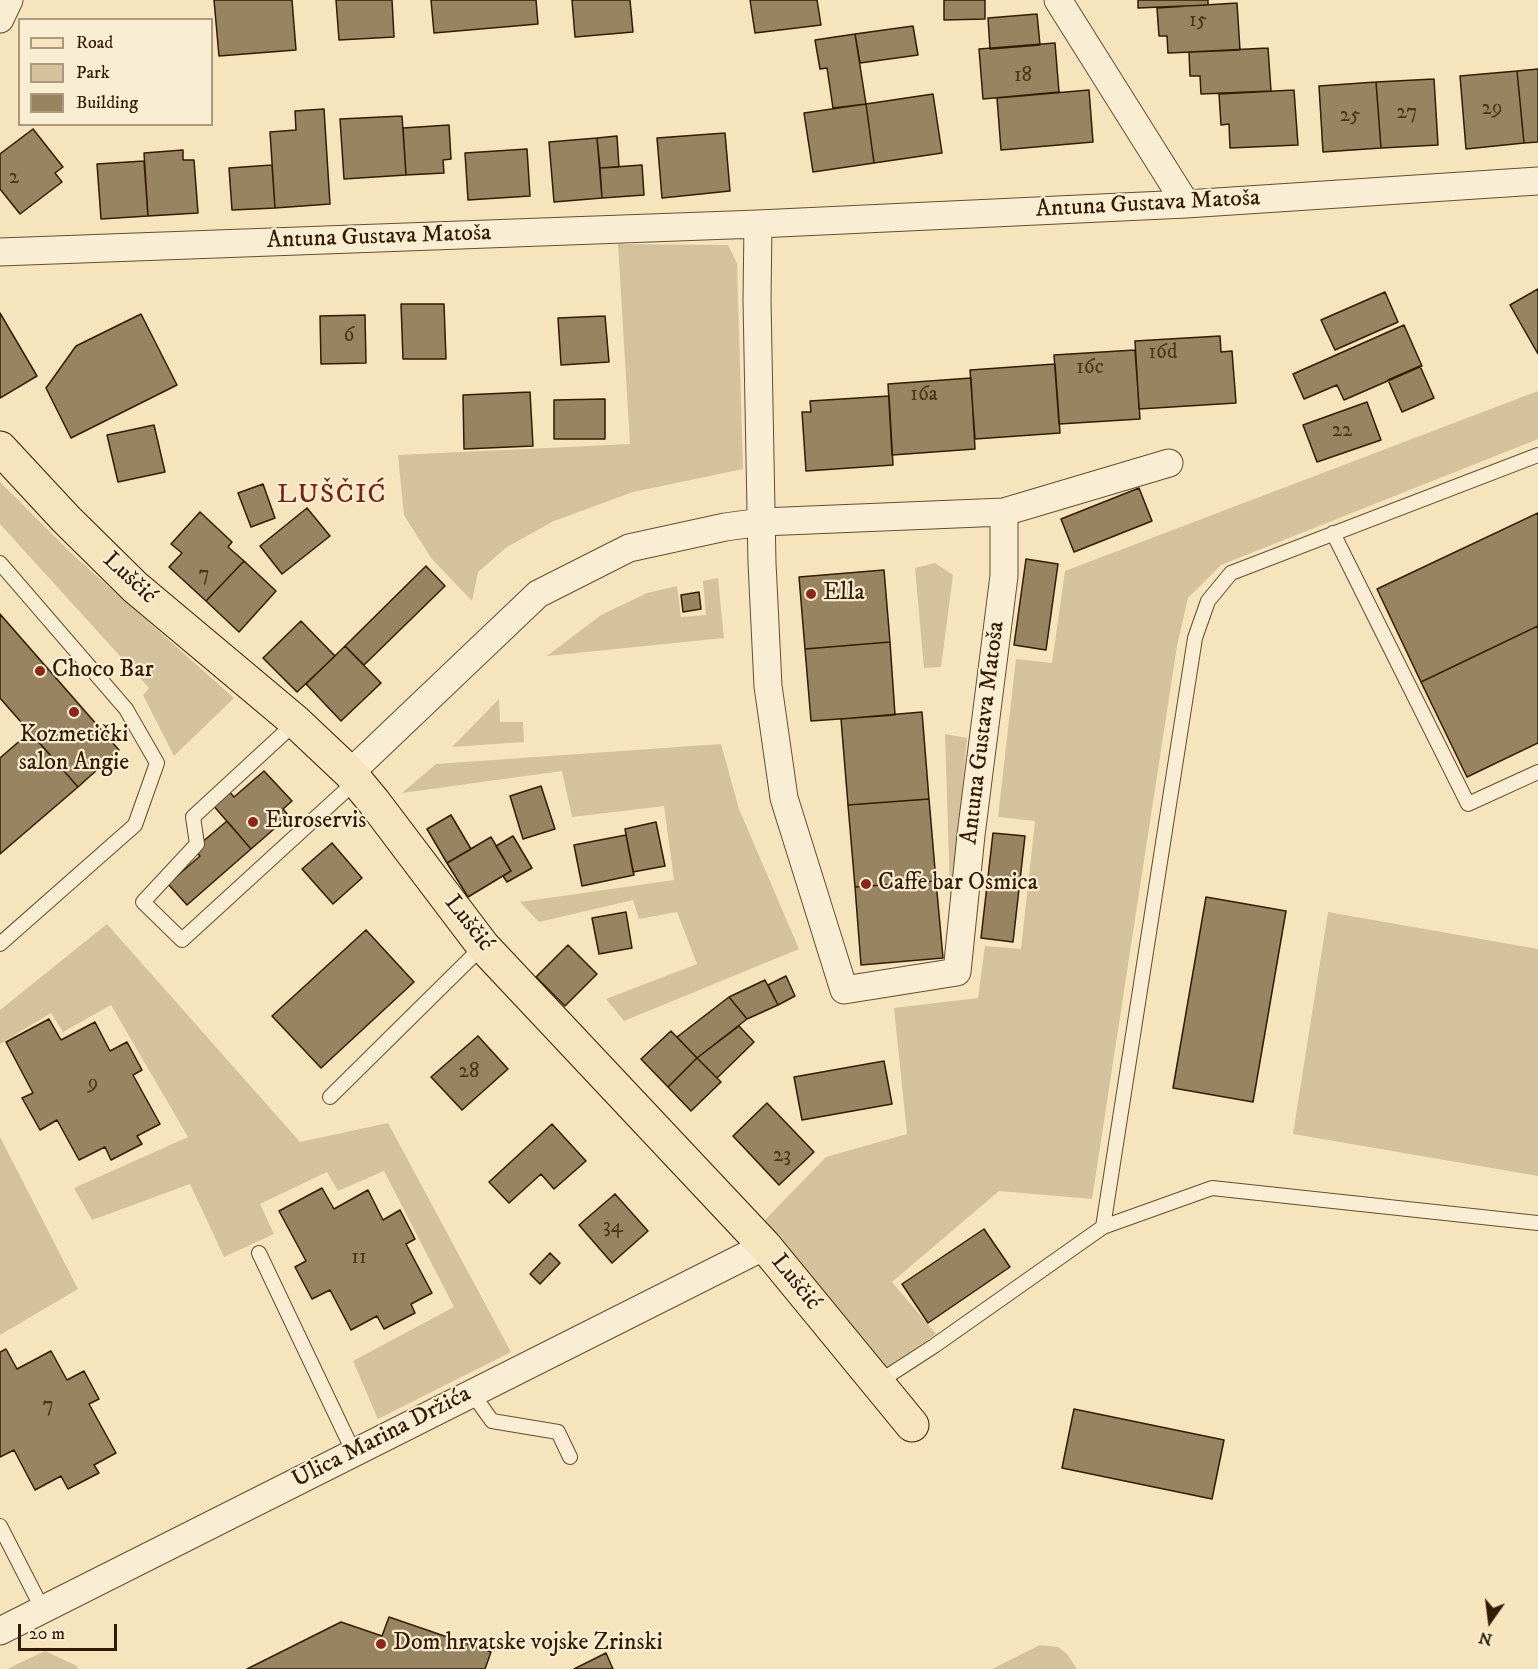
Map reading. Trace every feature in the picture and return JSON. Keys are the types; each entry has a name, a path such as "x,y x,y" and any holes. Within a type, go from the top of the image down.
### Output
{"main road":[{"name":"Luščić","path":"0,448 66,519 135,587 296,722 353,777 483,946 765,1246 912,1425"}],"street":[{"path":"0,19 9,0"},
{"path":"1058,0 1185,204"},
{"name":"Antuna Gustava Matoša","path":"0,252 758,224 1185,204 1538,181"},
{"name":"Antuna Gustava Matoša","path":"758,224 757,300 762,522 767,675 773,730 784,798 844,990 957,972 1004,576 1004,512"},
{"path":"353,777 538,594 629,548 725,527 762,522 1004,512 1169,463"},
{"name":"Ulica Marina Držića","path":"0,1631 765,1246"}],"lane":[{"path":"1103,1227 1193,650 1208,601 1231,573 1538,455"},
{"path":"1333,533 1468,804 1538,772"},
{"path":"0,563 126,709 157,763 135,825 0,944"},
{"path":"296,722 193,817 197,844 143,902 182,940 353,777"},
{"path":"330,1097 483,946"},
{"path":"877,1383 934,1346 1103,1227 1212,1188 1538,1222"},
{"path":"259,1252 354,1453"},
{"path":"472,1393 492,1421 558,1432 570,1457"},
{"path":"0,1526 42,1610"}],"green space":[{"path":"618,244 728,245 737,263 743,469 633,492 554,521 507,547 478,572 472,601 431,558 404,515 398,455 630,444"},
{"path":"1538,391 1538,439 1221,565 1188,598 1177,646 1092,1199 999,1191 892,1282 936,1334 886,1368 763,1222 826,1157 907,1134 894,1008 978,998 985,946 1021,949 1035,821 998,817 1016,659 1052,663 1065,571"},
{"path":"0,482 71,553 234,698 174,756 143,695 149,688 0,524"},
{"path":"935,563 953,575 941,667 924,668 915,568"},
{"path":"718,578 724,638 547,656 601,615 647,593 677,586 681,617 706,615 703,581"},
{"path":"499,699 500,722 523,722 524,742 452,747"},
{"path":"945,734 967,738 951,924"},
{"path":"721,744 739,809 799,949 624,1021 606,999 697,964 677,912 639,919 633,900 539,922 520,902 674,880 664,806 572,817 562,771 402,793 436,764"},
{"path":"1328,912 1538,949 1538,1176 1293,1134"},
{"path":"107,924 300,1142 388,1123 511,1352 378,1419 353,1361 454,1307 384,1171 338,1191 327,1172 260,1204 274,1234 224,1257 190,1184 92,1220 74,1188 188,1137 111,1005 63,1032 51,1013 0,1044 0,1010"},
{"path":"0,1137 78,1289 0,1335"},
{"path":"1040,1645 1058,1647 1067,1654 1077,1669 992,1669"},
{"path":"45,1651 77,1666 78,1669 7,1669"}],"building":[{"path":"214,0 292,0 296,50 219,56"},
{"path":"336,0 392,0 394,37 339,40"},
{"path":"431,0 536,0 538,24 434,33"},
{"path":"572,0 630,0 633,32 575,37"},
{"path":"750,0 817,0 821,25 755,33"},
{"path":"944,0 985,0 985,19 944,20"},
{"path":"1138,0 1208,0 1208,5 1138,8"},
{"path":"1237,3 1240,50 1168,53 1167,36 1159,36 1157,8"},
{"path":"1037,14 1040,45 990,49 988,18"},
{"path":"913,26 918,55 860,63 855,34"},
{"path":"855,34 866,104 833,108 827,68 820,69 815,40"},
{"path":"1055,43 1059,92 983,99 979,49"},
{"path":"1268,48 1271,91 1201,94 1200,76 1190,76 1189,52"},
{"path":"1538,69 1538,142 1524,143 1517,71"},
{"path":"1517,71 1524,143 1466,149 1460,76"},
{"path":"1434,79 1438,145 1381,148 1376,82"},
{"path":"1376,82 1381,148 1323,152 1319,86"},
{"path":"1089,90 1093,142 1001,150 997,98"},
{"path":"1294,90 1298,145 1230,148 1229,124 1221,125 1219,94"},
{"path":"933,94 942,153 874,163 866,104"},
{"path":"866,104 874,163 813,172 804,113"},
{"path":"324,109 330,204 275,208 270,132 296,130 295,111"},
{"path":"402,116 406,175 344,179 340,119"},
{"path":"449,125 451,159 443,160 444,173 406,175 403,128"},
{"path":"33,129 63,167 55,173 62,182 20,214 0,189 0,154"},
{"path":"725,133 730,191 662,198 657,138"},
{"path":"617,136 619,167 600,168 597,138"},
{"path":"597,138 602,198 554,202 549,142"},
{"path":"527,149 530,196 468,200 465,153"},
{"path":"183,150 183,160 194,160 198,213 148,216 144,153"},
{"path":"144,161 148,216 101,219 97,164"},
{"path":"272,165 275,208 232,210 229,168"},
{"path":"642,165 644,195 602,198 600,168"},
{"path":"1538,289 1538,354 1510,305"},
{"path":"1385,292 1398,322 1335,350 1321,320"},
{"path":"401,304 444,304 446,359 403,359"},
{"path":"0,313 37,376 0,398"},
{"path":"141,314 177,385 71,438 46,388 76,346"},
{"path":"365,315 366,363 321,364 320,316"},
{"path":"605,316 609,362 561,365 558,318"},
{"path":"1404,325 1422,366 1344,400 1337,385 1304,399 1293,374"},
{"path":"1220,336 1221,352 1232,351 1236,403 1139,409 1135,341"},
{"path":"1135,350 1140,419 1059,424 1054,355"},
{"path":"1055,364 1060,433 975,439 970,370"},
{"path":"1420,366 1434,398 1402,412 1388,380"},
{"path":"971,378 975,449 892,455 888,384"},
{"path":"530,392 533,446 464,449 463,395"},
{"path":"889,396 893,465 806,471 802,412 811,412 810,401"},
{"path":"605,399 605,439 554,439 554,400"},
{"path":"1367,402 1381,440 1317,462 1303,425"},
{"path":"154,425 165,472 118,482 107,435"},
{"path":"263,484 275,518 251,527 238,493"},
{"path":"1139,488 1152,521 1074,552 1061,519"},
{"path":"307,508 330,536 282,574 260,546"},
{"path":"200,512 232,542 228,547 244,561 206,601 169,567 182,553 171,544"},
{"path":"1538,513 1538,626 1421,682 1377,589"},
{"path":"1026,559 1058,564 1046,650 1014,645"},
{"path":"244,561 276,591 239,632 206,601"},
{"path":"426,566 445,586 364,665 345,646"},
{"path":"884,570 890,642 805,649 799,577"},
{"path":"699,592 701,609 683,612 681,595"},
{"path":"0,614 119,750 78,787 0,698"},
{"path":"301,621 335,656 297,692 263,658"},
{"path":"1538,626 1538,743 1467,777 1421,682"},
{"path":"890,642 895,715 811,721 805,649"},
{"path":"345,646 381,683 341,721 306,684"},
{"path":"922,712 929,799 848,805 841,719"},
{"path":"30,732 78,787 0,854 0,758"},
{"path":"264,771 292,801 283,809 289,816 251,849 212,804 228,790 234,797"},
{"path":"541,786 555,829 523,839 510,796"},
{"path":"929,799 936,881 855,887 848,805"},
{"path":"451,815 471,849 447,863 427,829"},
{"path":"227,821 251,849 187,905 168,884 200,856 194,849"},
{"path":"656,822 665,866 633,872 625,829"},
{"path":"993,833 1025,836 1013,942 981,938"},
{"path":"626,835 634,875 582,886 574,845"},
{"path":"513,836 532,868 507,882 503,876 511,871 496,846"},
{"path":"491,837 511,871 468,897 447,863"},
{"path":"332,843 362,878 333,904 302,869"},
{"path":"936,881 943,958 861,965 855,887"},
{"path":"1206,897 1286,911 1253,1102 1173,1088"},
{"path":"626,912 632,948 599,954 592,918"},
{"path":"366,930 414,982 321,1068 272,1016"},
{"path":"568,945 597,974 565,1006 536,977"},
{"path":"786,976 795,996 778,1005 768,985"},
{"path":"765,980 778,1005 747,1019 729,997"},
{"path":"729,997 747,1019 697,1058 677,1037"},
{"path":"49,1019 61,1040 95,1022 110,1051 127,1042 142,1070 133,1075 160,1124 137,1136 142,1144 111,1160 105,1147 79,1160 57,1120 40,1130 22,1098 33,1093 6,1042"},
{"path":"739,1026 754,1042 717,1078 697,1058"},
{"path":"671,1031 697,1058 668,1087 641,1059"},
{"path":"478,1036 508,1069 462,1110 431,1077"},
{"path":"697,1058 721,1082 691,1111 668,1087"},
{"path":"884,1061 892,1104 802,1120 794,1077"},
{"path":"767,1103 814,1152 779,1185 733,1136"},
{"path":"552,1124 586,1161 554,1189 541,1174 509,1203 489,1182"},
{"path":"322,1188 334,1209 368,1190 383,1220 400,1210 415,1239 406,1244 432,1293 411,1304 415,1313 384,1329 377,1316 351,1330 330,1290 312,1299 295,1267 306,1261 279,1211"},
{"path":"615,1194 648,1231 612,1263 579,1225"},
{"path":"984,1229 1010,1267 928,1323 902,1284"},
{"path":"550,1253 560,1263 540,1284 530,1274"},
{"path":"6,1349 17,1369 51,1351 67,1380 84,1371 99,1399 89,1404 116,1453 94,1465 99,1473 68,1489 61,1476 35,1490 14,1450 0,1457 0,1352"},
{"path":"1074,1409 1224,1440 1212,1499 1062,1468"},
{"name":"Dom hrvatske vojske Zrinski","path":"389,1617 491,1652 485,1669 247,1669 341,1622 382,1636"},
{"path":"606,1653 613,1669 574,1669"}],"place":[{"name":"Ella","path":"811,594"},
{"name":"Choco Bar","path":"40,671"},
{"name":"Kozmetički salon Angie","path":"74,712"},
{"name":"Euroservis","path":"253,822"},
{"name":"Caffe bar Osmica","path":"866,884"},
{"name":"Dom hrvatske vojske Zrinski","path":"381,1644"}],"district":[{"name":"LUŠČIĆ","path":"332,496"}]}
